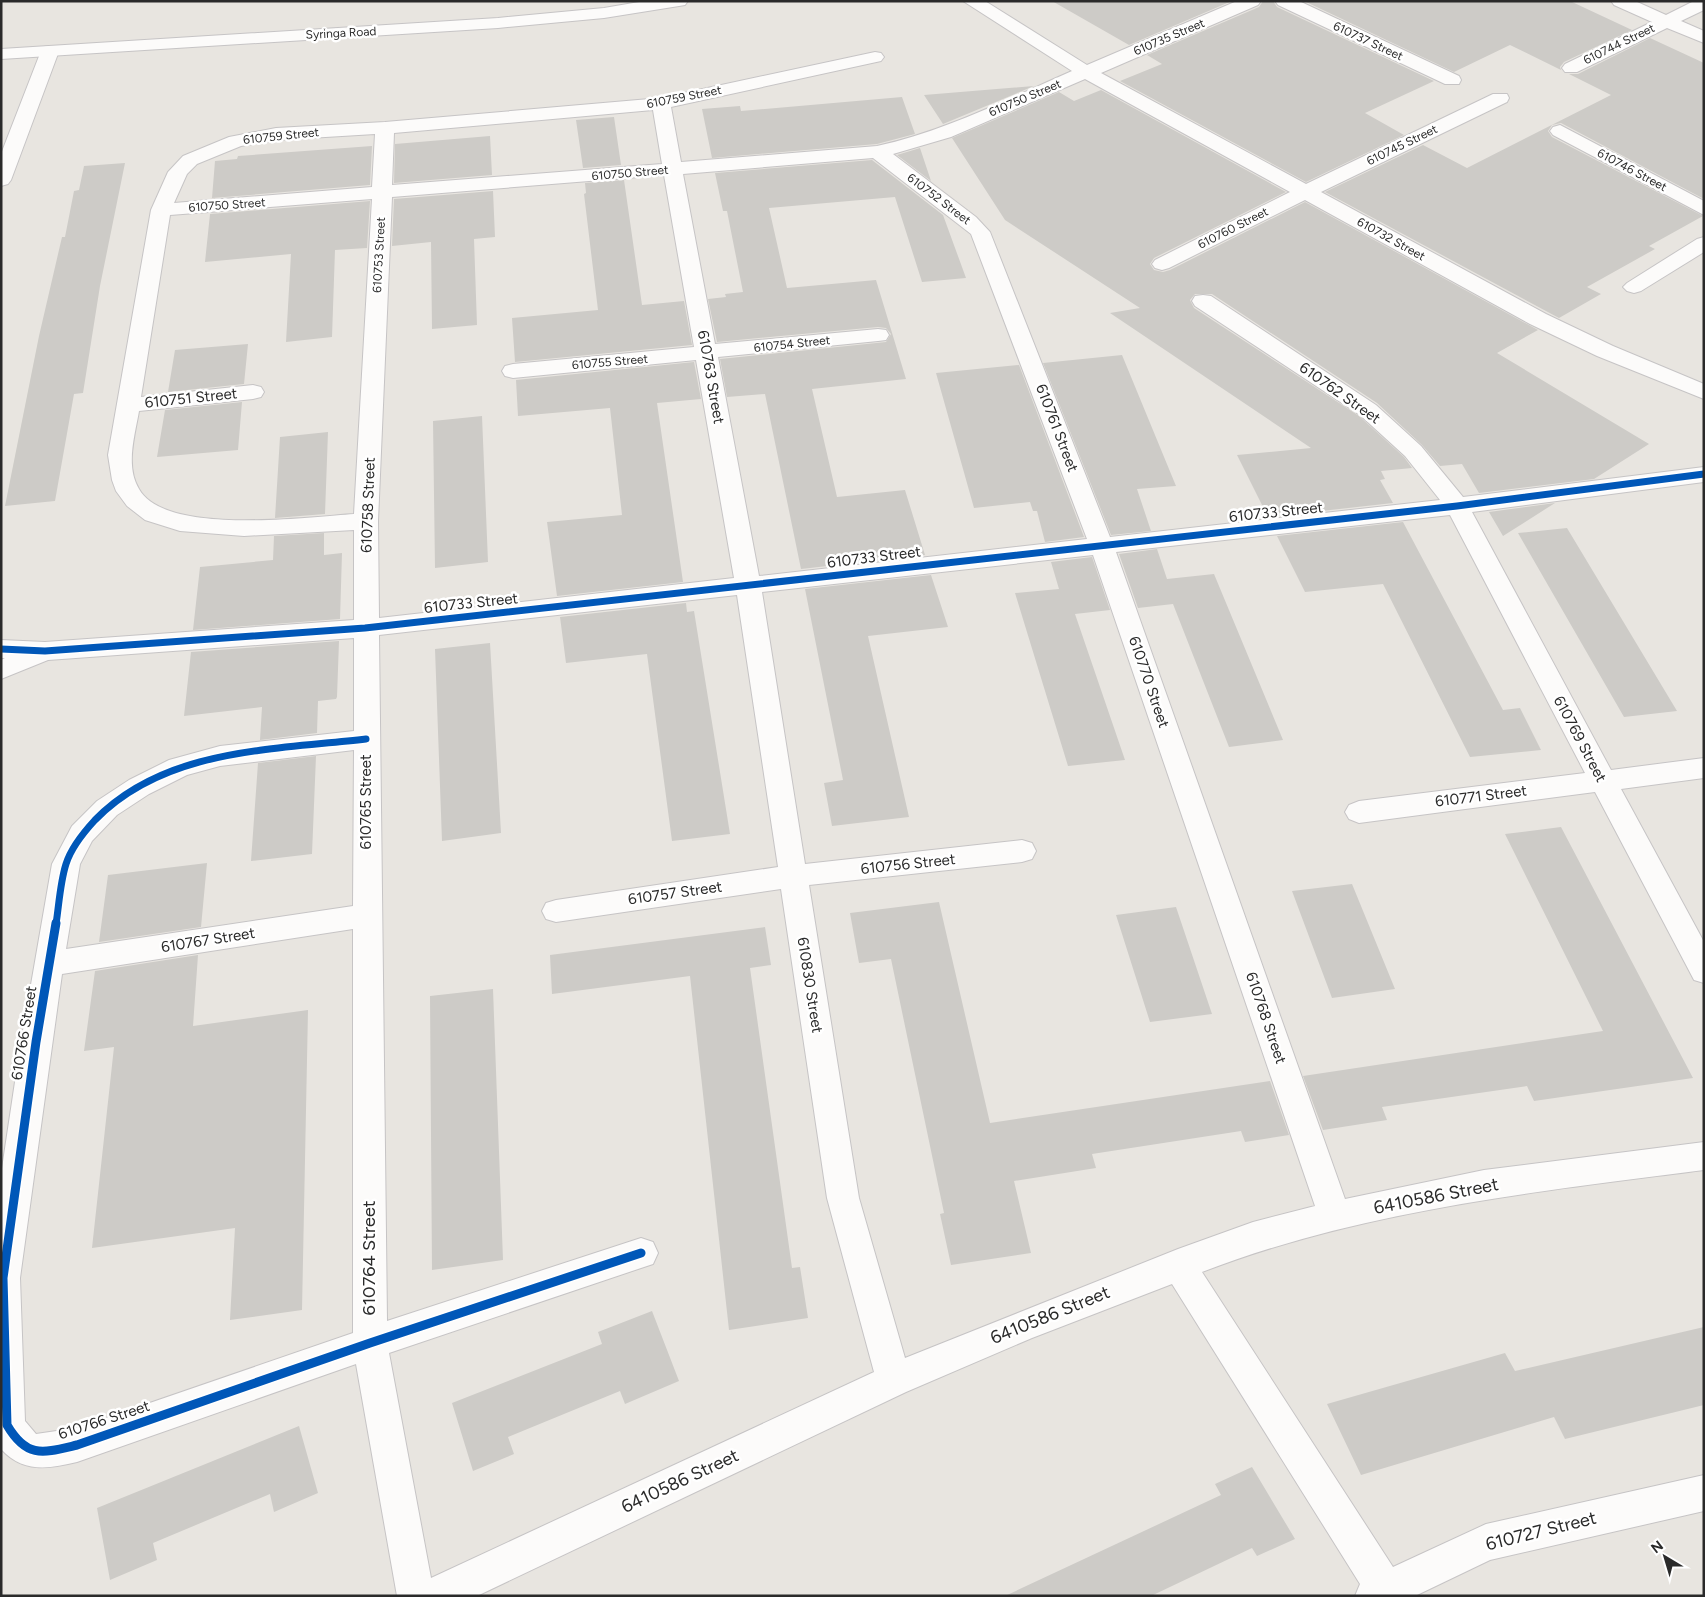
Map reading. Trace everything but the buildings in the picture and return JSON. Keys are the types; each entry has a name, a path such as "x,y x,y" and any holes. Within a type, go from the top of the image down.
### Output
{"street":[{"name":"Syringa Road","path":"1,54 498,23 604,13 679,1"},
{"name":"610732 Street","path":"972,1 1086,72 1538,319 1605,352 1704,392"},
{"name":"610735 Street","path":"1086,72 1252,1"},
{"name":"610737 Street","path":"1284,1 1452,80"},
{"path":"1620,1 1667,20 1704,38"},
{"name":"610744 Street","path":"1571,68 1704,3"},
{"path":"1,180 50,51"},
{"name":"610759 Street","path":"366,521 222,529 166,521 135,502 123,485 120,455 160,210 178,172 190,160 236,142 276,134 384,128 660,104 875,57"},
{"name":"610750 Street","path":"160,210 674,170 877,152 909,145 944,132 1086,72"},
{"name":"610745 Street","path":"1305,192 1500,98"},
{"name":"610763 Street","path":"660,104 674,170 748,586"},
{"name":"610753 Street","path":"373,382 383,193 384,128"},
{"name":"610746 Street","path":"1560,131 1704,209"},
{"name":"610752 Street","path":"877,152 969,221 980,232 1012,311"},
{"name":"610760 Street","path":"1162,264 1305,192"},
{"path":"1634,287 1704,243"},
{"name":"610762 Street","path":"1203,301 1368,410 1413,451 1457,506"},
{"name":"610761 Street","path":"1012,311 1101,544"},
{"name":"610754 Street","path":"707,353 878,335"},
{"name":"610755 Street","path":"512,371 707,353"},
{"name":"610758 Street","path":"365,628 366,521 373,382"},
{"name":"610751 Street","path":"128,405 254,392"},
{"name":"610733 Street","path":"45,651 365,628 748,586 1101,544 1457,506 1704,474"},
{"name":"610769 Street","path":"1457,506 1704,971"},
{"name":"610770 Street","path":"1101,544 1197,820"},
{"name":"610830 Street","path":"748,586 843,1198 894,1380"},
{"name":"610765 Street","path":"365,628 366,916"},
{"path":"1,649 45,651"},
{"path":"1,670 45,651"},
{"name":"610766 Street","path":"366,739 220,756 179,767 139,787 107,808 82,834 66,864 49,964 3,1278 7,1425 15,1441 28,1451 49,1452 77,1446 370,1343 641,1253"},
{"name":"610771 Street","path":"1359,812 1704,768"},
{"name":"610768 Street","path":"1197,820 1335,1216"},
{"name":"610756 Street","path":"794,876 1022,851"},
{"name":"610757 Street","path":"556,911 794,876"},
{"name":"610767 Street","path":"49,964 366,916"},
{"name":"610764 Street","path":"366,916 370,1343 416,1596"},
{"name":"6410586 Street","path":"435,1596 894,1380 1178,1264 1253,1237 1335,1216 1484,1184 1704,1156"},
{"path":"1178,1264 1380,1593"},
{"name":"610727 Street","path":"1380,1593 1486,1542 1704,1493"}],"cycle path":[{"path":"1,649 45,651 365,628 1457,506 1704,474"},
{"path":"366,739 220,756 179,767 139,787 107,808 82,834 66,864 36,1042 3,1278 7,1425 21,1444 36,1452 45,1452 77,1445 370,1343 641,1253"}]}
